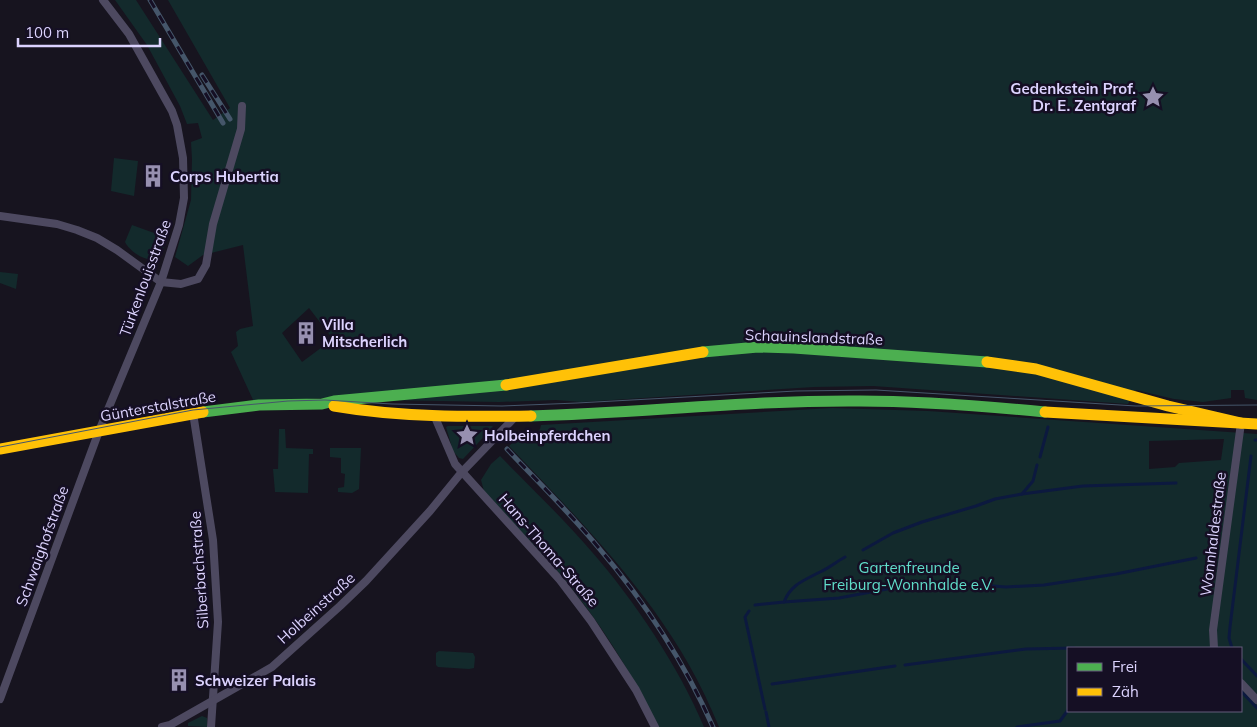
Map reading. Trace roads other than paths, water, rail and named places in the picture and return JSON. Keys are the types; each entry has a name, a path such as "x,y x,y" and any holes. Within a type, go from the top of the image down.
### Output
{"main road":[{"name":"Schauinslandstraße","path":"381,397 518,384 680,355 758,347 794,348 1007,364 1036,369 1134,397 1241,423"},
{"name":"Günterstalstraße","path":"0,449 100,432 193,413 259,406 322,404 381,397"},
{"path":"1121,418 1135,410 1136,401 1134,397"},
{"name":"Schauinslandstraße","path":"514,417 563,416 788,402 878,401 1121,418 1257,424"},
{"name":"Günterstalstraße","path":"322,404 336,407 434,415 514,417"}],"street":[{"name":"Türkenlouisstraße","path":"100,432 161,282 183,211 184,179 181,141 177,125 165,98 129,34 102,0"},
{"path":"0,216 57,224 98,238 118,250 161,282 180,284 198,279 206,265 213,224 241,129 242,106"},
{"name":"Silberbachstraße","path":"193,413 213,540 218,622 211,727"},
{"path":"434,415 455,464 461,473"},
{"name":"Holbeinstraße","path":"168,726 272,667 340,606 398,547 461,473 514,417"},
{"name":"Wonnhaldestraße","path":"1214,647 1214,630 1241,423"},
{"name":"Schwaighofstraße","path":"0,699 100,432"},
{"name":"Hans-Thoma-Straße","path":"461,473 560,580 591,621 636,690 655,727"},
{"path":"1242,684 1257,700"}],"waterway":[{"path":"1040,457 1048,427"},
{"path":"1232,647 1229,638 1230,627 1251,456"},
{"path":"863,550 893,533 922,522 995,499 1022,494 1033,481 1037,465"},
{"path":"1022,494 1083,486 1176,483"},
{"path":"755,605 784,602 790,591 799,583 845,557"},
{"path":"893,589 940,582 1006,587 1044,585 1116,574 1196,558"},
{"path":"784,602 839,598 887,589"},
{"path":"749,611 745,617 765,709"},
{"path":"905,665 1026,649 1067,648"},
{"path":"1242,660 1257,676"},
{"path":"772,684 895,666"},
{"path":"1242,692 1257,708"},
{"path":"1017,727 1060,721 1067,711"},
{"path":"766,712 769,727"}],"tram line":[{"path":"0,447 193,410 288,401 325,400 392,404 502,406 796,391 876,390 1136,406 1257,405"}],"railway":[{"path":"150,0 223,123"},
{"path":"202,75 230,119"},
{"path":"507,449 576,522 647,610 676,655 713,727"}],"place":[{"name":"Gedenkstein Prof. Dr. E. Zentgraf","path":"1153,97"},
{"name":"Corps Hubertia","path":"153,176"},
{"name":"Villa Mitscherlich","path":"306,333"},
{"name":"Holbeinpferdchen","path":"467,435"},
{"name":"Schweizer Palais","path":"179,680"}],"park label":[{"name":"Gartenfreunde Freiburg-Wonnhalde e.V.","path":"909,576"}]}
